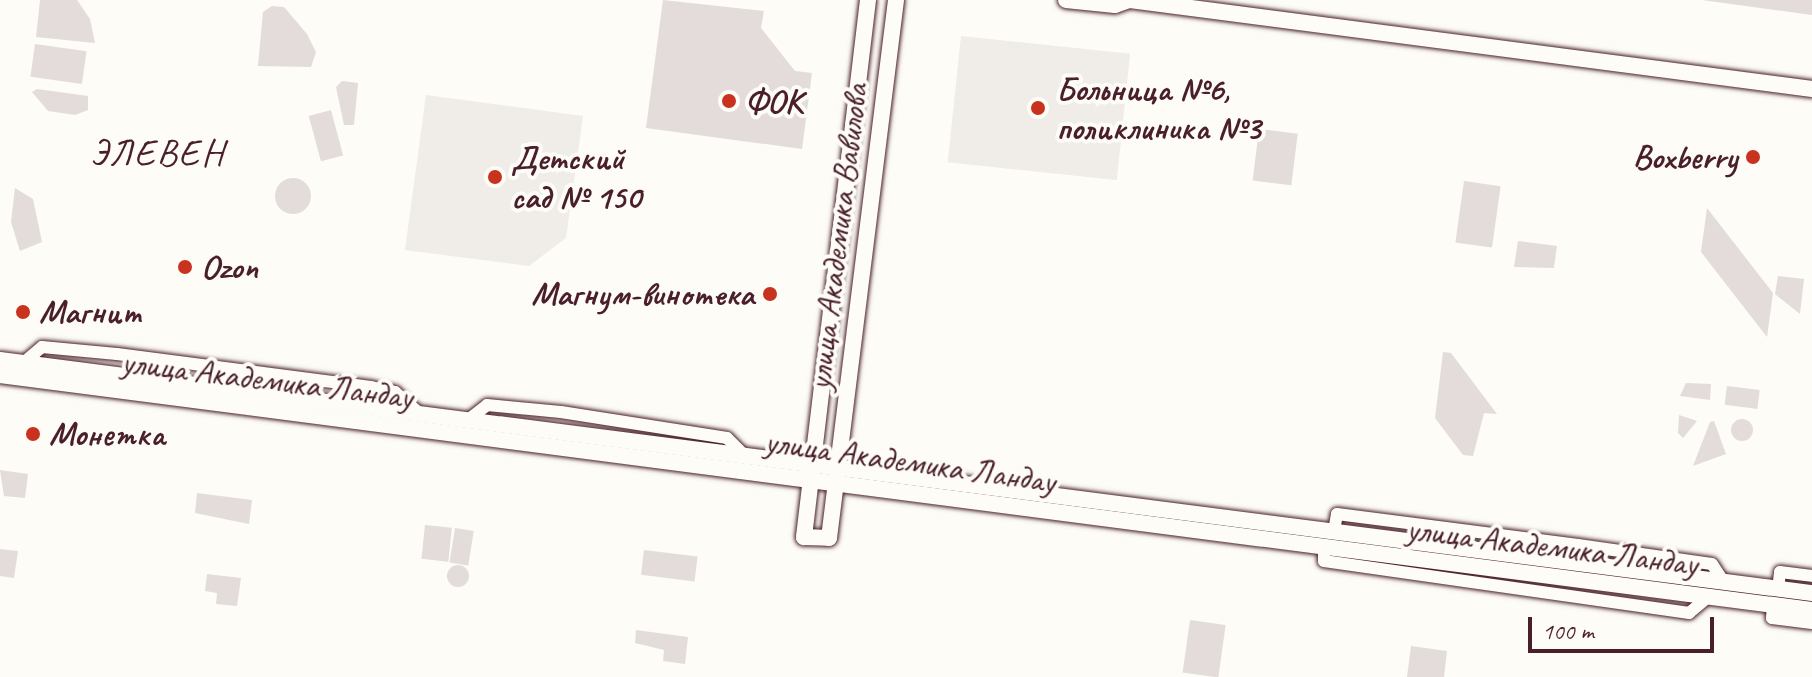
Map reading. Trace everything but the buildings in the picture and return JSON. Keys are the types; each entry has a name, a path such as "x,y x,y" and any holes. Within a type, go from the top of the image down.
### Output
{"street":[{"name":"улица Академика Вавилова","path":"868,0 804,537 829,538 896,0"},
{"path":"1066,0 1115,5 1129,0 1812,89"},
{"name":"улица Академика Ландау","path":"0,360 744,455 812,471"},
{"name":"улица Академика Ландау","path":"0,375 837,474 1336,523 1723,581 1811,619"},
{"name":"улица Академика Ландау","path":"837,474 1324,554 1775,604 1812,593"},
{"path":"1775,604 1780,572 1812,576"}],"shaded area":[{"path":"40,0 77,0 90,19 95,43 36,37"},
{"name":"ФОК","path":"663,0 764,11 761,28 795,71 812,73 802,149 646,128"},
{"path":"1702,0 1812,0 1812,15"},
{"path":"272,6 284,7 307,34 316,52 311,67 258,66 263,12"},
{"name":"Больница №6, поликлиника №3","path":"961,36 1130,54 1117,180 948,162"},
{"path":"35,44 86,51 82,84 30,77"},
{"path":"342,81 358,83 354,125 344,125 336,87"},
{"path":"37,89 88,96 88,110 75,115 48,111 32,92"},
{"name":"Детский сад № 150","path":"426,95 583,116 566,238 529,266 405,250"},
{"path":"331,110 343,155 321,161 309,116"},
{"path":"1259,129 1298,134 1291,185 1253,181"},
{"path":"293,178 306,183 311,196 306,209 293,214 280,209 275,196 280,183"},
{"path":"1464,181 1501,186 1492,248 1455,242"},
{"path":"15,188 33,199 42,242 20,251 11,222"},
{"path":"1707,208 1773,293 1767,337 1701,252"},
{"path":"1518,241 1557,246 1554,268 1514,267"},
{"path":"1778,276 1804,279 1800,314 1775,294"},
{"path":"1443,352 1451,353 1497,414 1484,413 1473,456 1463,455 1435,418"},
{"path":"1686,383 1711,384 1710,400 1680,396"},
{"path":"1727,386 1760,390 1757,409 1725,405"},
{"path":"1679,415 1697,421 1683,438 1678,433"},
{"path":"1742,419 1750,422 1753,430 1750,438 1742,441 1734,438 1731,430 1734,422"},
{"path":"1714,421 1726,454 1693,466 1710,422"},
{"path":"0,470 28,474 25,498 4,496"},
{"path":"197,493 252,500 249,524 195,513"},
{"path":"425,525 452,528 448,562 421,559"},
{"path":"455,528 474,531 468,566 450,563"},
{"path":"0,549 18,551 14,578 0,576"},
{"path":"644,550 698,557 695,581 641,575"},
{"path":"458,565 466,568 469,576 466,584 458,587 450,584 447,576 450,568"},
{"path":"207,574 241,578 237,606 216,604 217,593 205,591"},
{"path":"1190,620 1226,625 1218,677 1183,672"},
{"path":"636,630 688,637 685,664 663,661 664,650 635,643"},
{"path":"1411,646 1447,651 1444,677 1407,677"}],"place":[{"name":"ФОК","path":"729,101"},
{"name":"Больница №6, поликлиника №3","path":"1038,108"},
{"name":"Boxberry","path":"1753,157"},
{"name":"Детский сад № 150","path":"495,177"},
{"name":"Ozon","path":"185,267"},
{"name":"Магнум-винотека","path":"770,294"},
{"name":"Магнит","path":"23,312"},
{"name":"Монетка","path":"33,434"}],"district":[{"name":"ЭЛЕВЕН","path":"157,153"}]}
